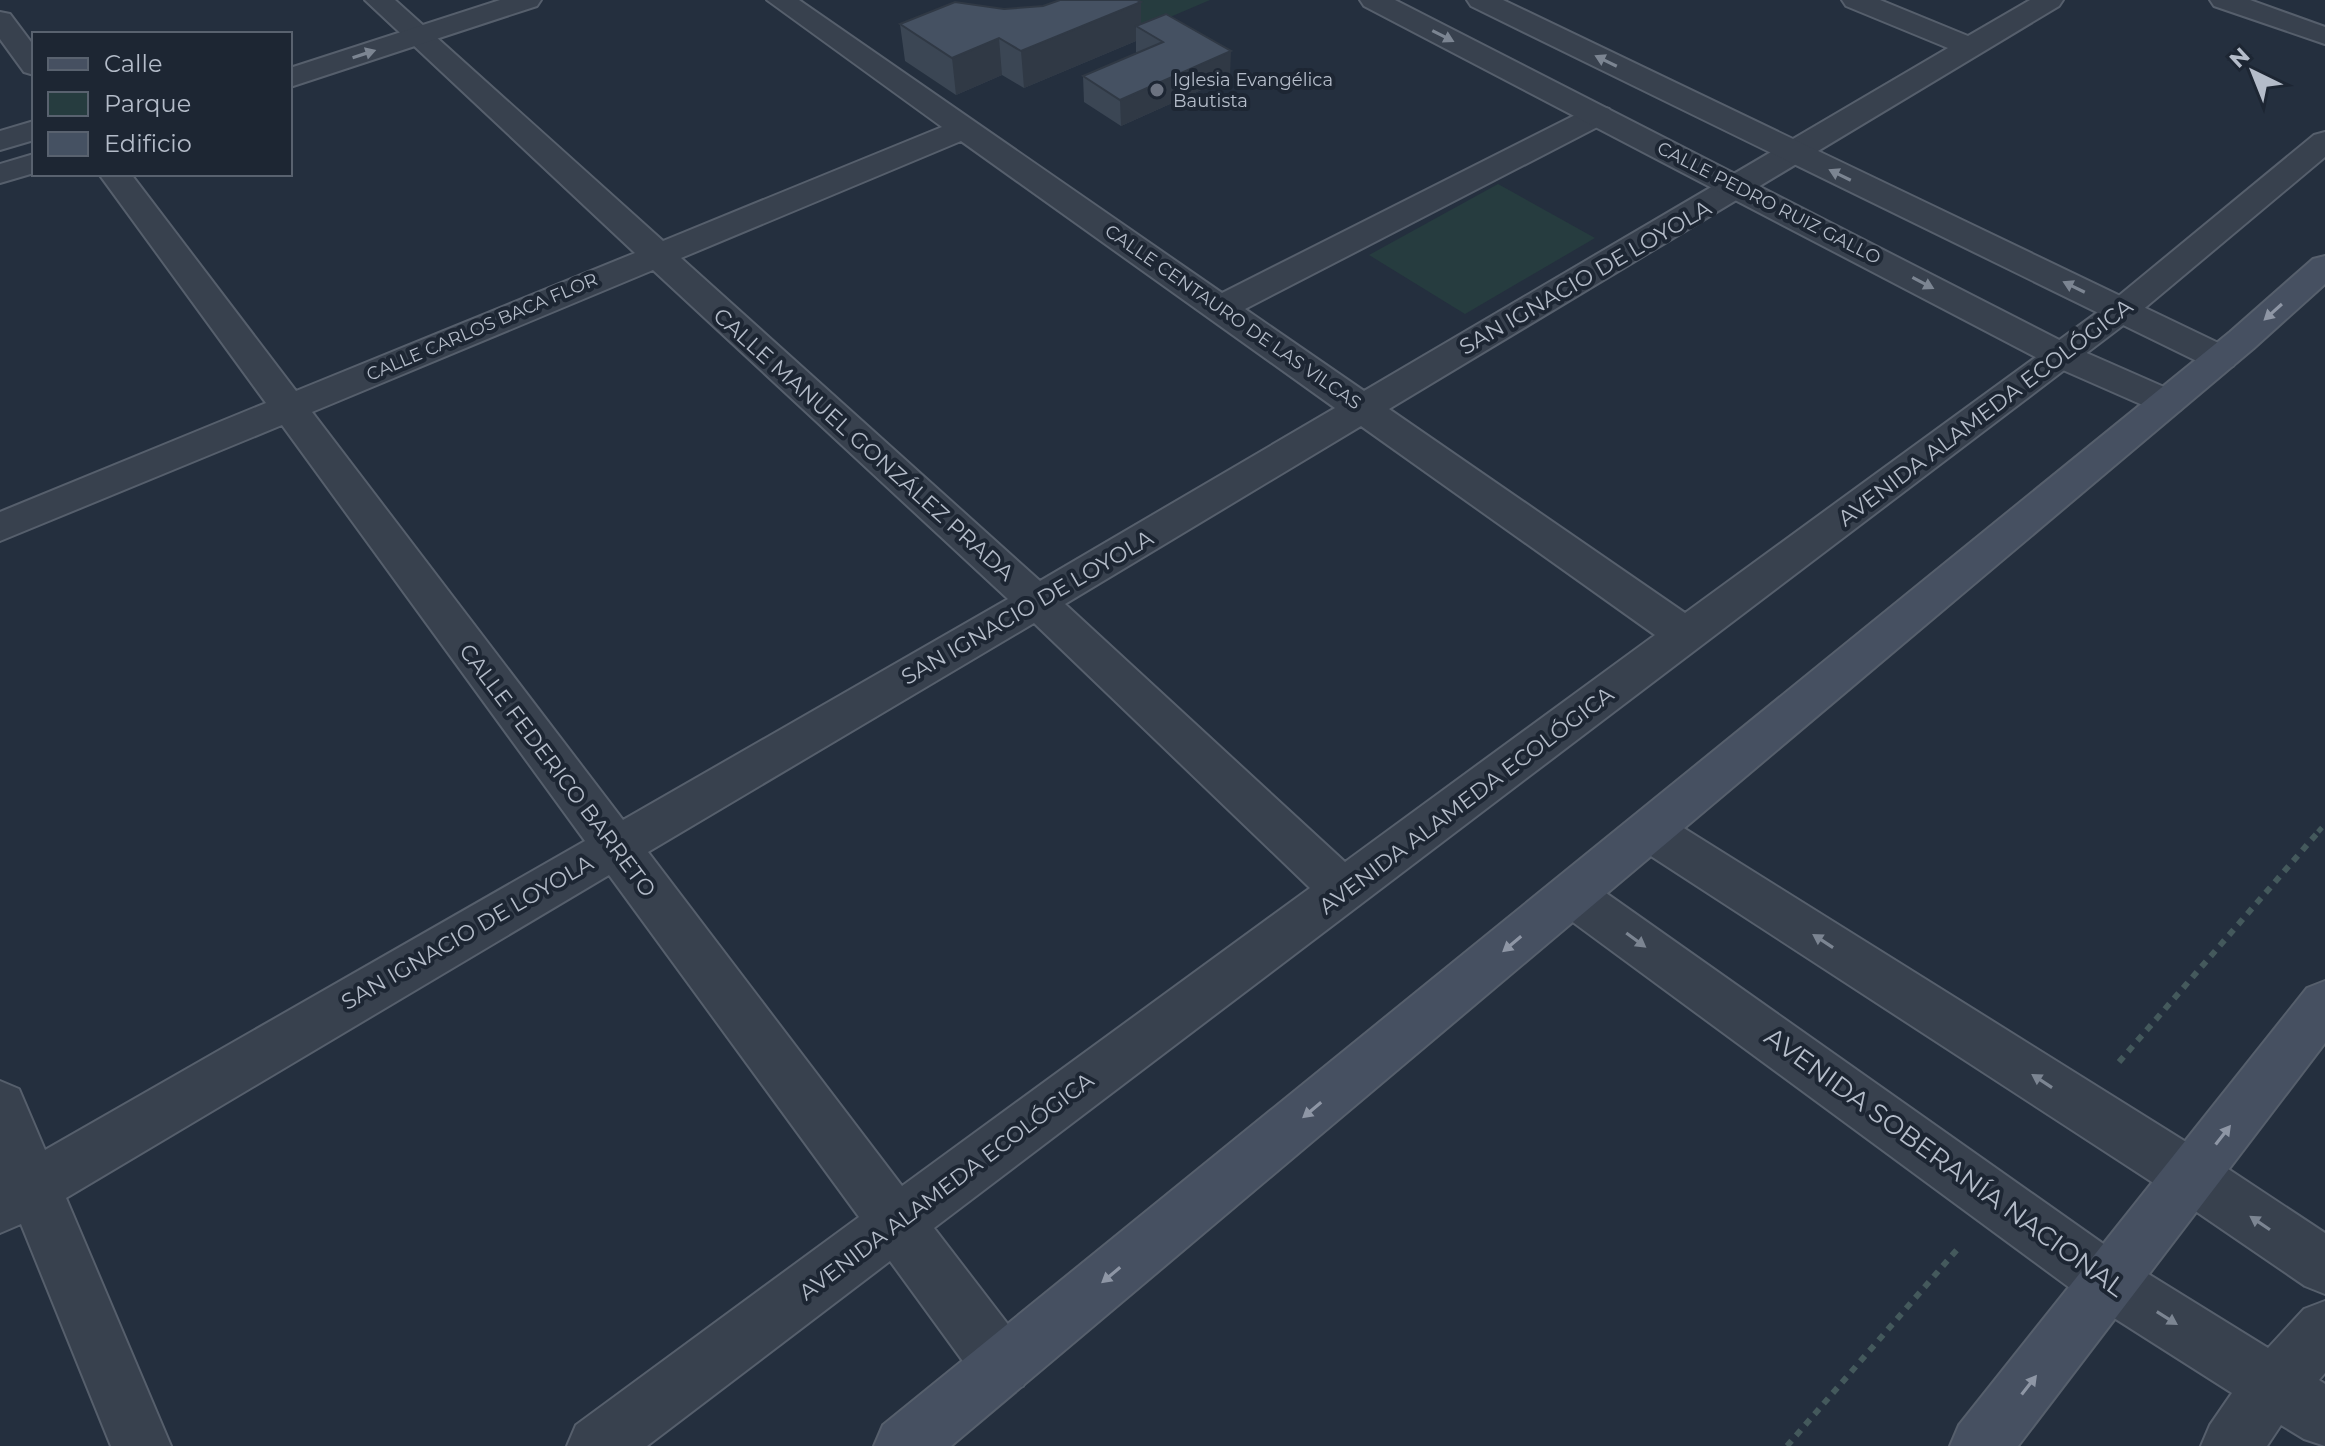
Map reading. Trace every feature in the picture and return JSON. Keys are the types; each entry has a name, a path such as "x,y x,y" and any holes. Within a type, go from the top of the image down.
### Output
{"main road":[{"path":"904,1446 2220,358 2325,266"},
{"path":"1980,1446 2325,1004"}],"street":[{"path":"292,77 396,16 527,0"},
{"name":"CALLE CENTAURO DE LAS VILCAS","path":"781,0 1685,635"},
{"name":"CALLE PEDRO RUIZ GALLO","path":"1374,0 2060,355 2167,402"},
{"path":"1481,0 2220,358"},
{"path":"1856,0 1971,47"},
{"name":"SAN IGNACIO DE LOYOLA","path":"17,1196 1037,602 2049,0"},
{"path":"2224,0 2325,36"},
{"name":"CALLE MANUEL GONZÁLEZ PRADA","path":"396,16 1037,602 1345,891"},
{"path":"0,20 32,63"},
{"path":"1220,308 1598,115"},
{"name":"CALLE CARLOS BACA FLOR","path":"0,527 964,129"},
{"path":"0,141 32,131"},
{"name":"AVENIDA ALAMEDA ECOLÓGICA","path":"597,1446 2122,310 2325,141"},
{"path":"0,174 32,164"},
{"name":"CALLE FEDERICO BARRETO","path":"116,176 1002,1365"},
{"path":"1650,831 2191,1176 2325,1266"},
{"name":"AVENIDA SOBERANÍA NACIONAL","path":"1572,895 2109,1282 2325,1418"},
{"path":"0,1106 17,1196 141,1446"},
{"path":"2231,1446 2274,1384 2325,1330"}],"green space":[{"path":"1092,0 1210,0 1142,29"},
{"path":"1498,184 1595,238 1465,314 1369,255"}],"building":[{"path":"1060,0 1141,2 1021,51 999,38 952,58 900,24 955,2 1004,9 1043,6"},
{"path":"1166,14 1231,51 1120,100 1083,76 1163,42 1136,26"}],"place":[{"name":"Iglesia Evangélica Bautista","path":"1157,90"}]}
